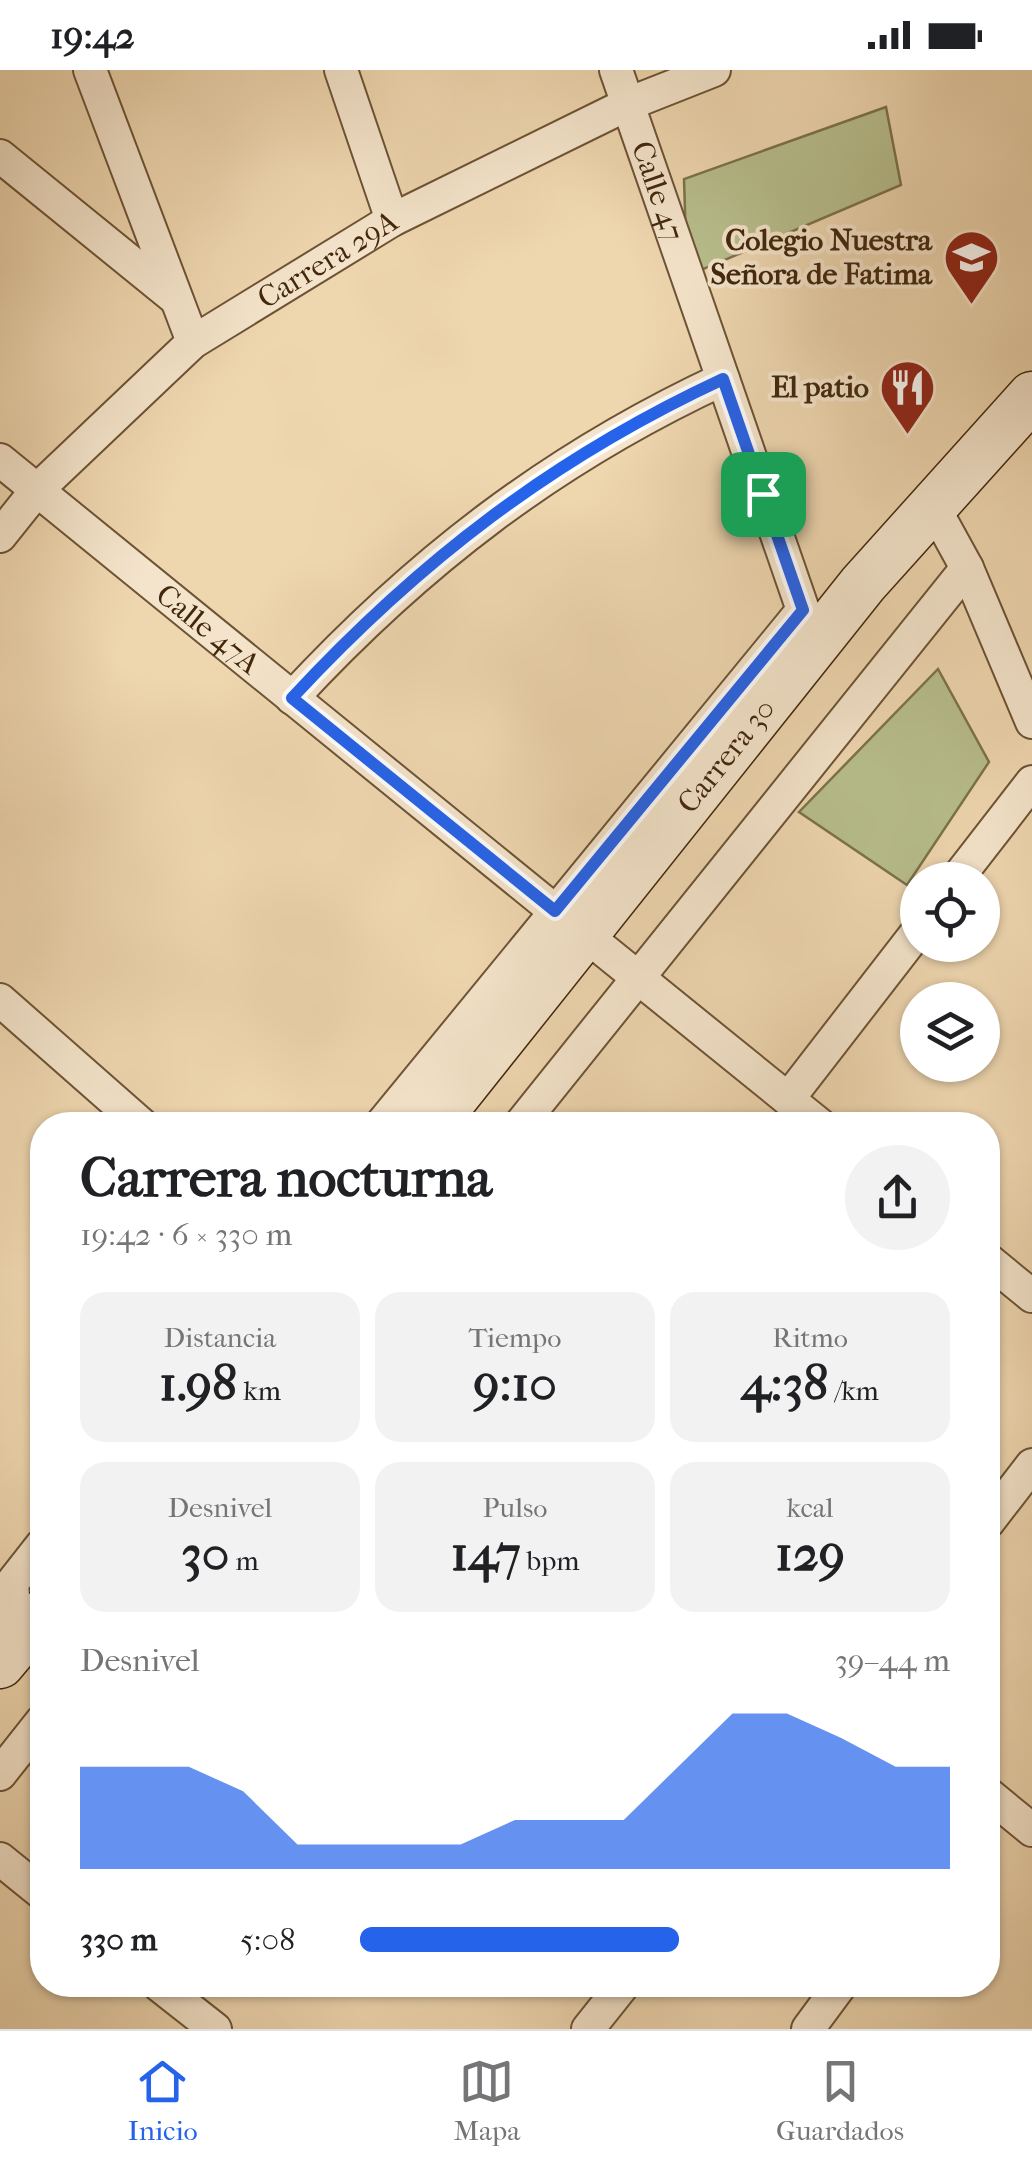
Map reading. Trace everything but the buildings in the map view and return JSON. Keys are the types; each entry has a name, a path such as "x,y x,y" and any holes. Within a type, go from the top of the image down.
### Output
{"street":[{"path":"90,70 193,342"},
{"path":"341,70 392,220"},
{"name":"Calle 47","path":"616,70 805,631"},
{"name":"Carrera 29A","path":"0,536 36,491 193,342 392,220 628,104 714,70"},
{"path":"0,156 176,299"},
{"path":"292,698 388,600 489,515 598,442 723,379"},
{"name":"Carrera 30","path":"441,1112 570,922 805,631 863,584 1032,396"},
{"name":"Calle 47A","path":"0,460 804,1112"},
{"path":"933,506 967,568 1032,722"},
{"path":"530,1112 967,568"},
{"path":"970,862 1032,782"},
{"path":"393,1112 570,922"},
{"path":"788,1099 900,953"},
{"path":"0,1000 127,1112"},
{"path":"1000,1270 1032,1296"},
{"path":"1000,1506 1032,1465"},
{"path":"20,1640 12,1583 30,1560"},
{"path":"0,1774 30,1736"},
{"path":"1000,1804 1032,1830"},
{"path":"0,1859 30,1883"},
{"path":"174,1997 214,2029"},
{"path":"599,2025 616,1997"},
{"path":"808,2029 831,1997"}],"green space":[{"path":"886,107 901,185 687,276 684,179"},
{"path":"938,669 989,762 922,862 900,862 900,880 799,812"}],"place":[{"name":"Colegio Nuestra Señora de Fatima","path":"971,306"},
{"name":"El patio","path":"908,436"}],"route":[{"path":"723,379 763,494 803,610 555,911 292,698 388,600 489,515 598,442 723,379"}]}
